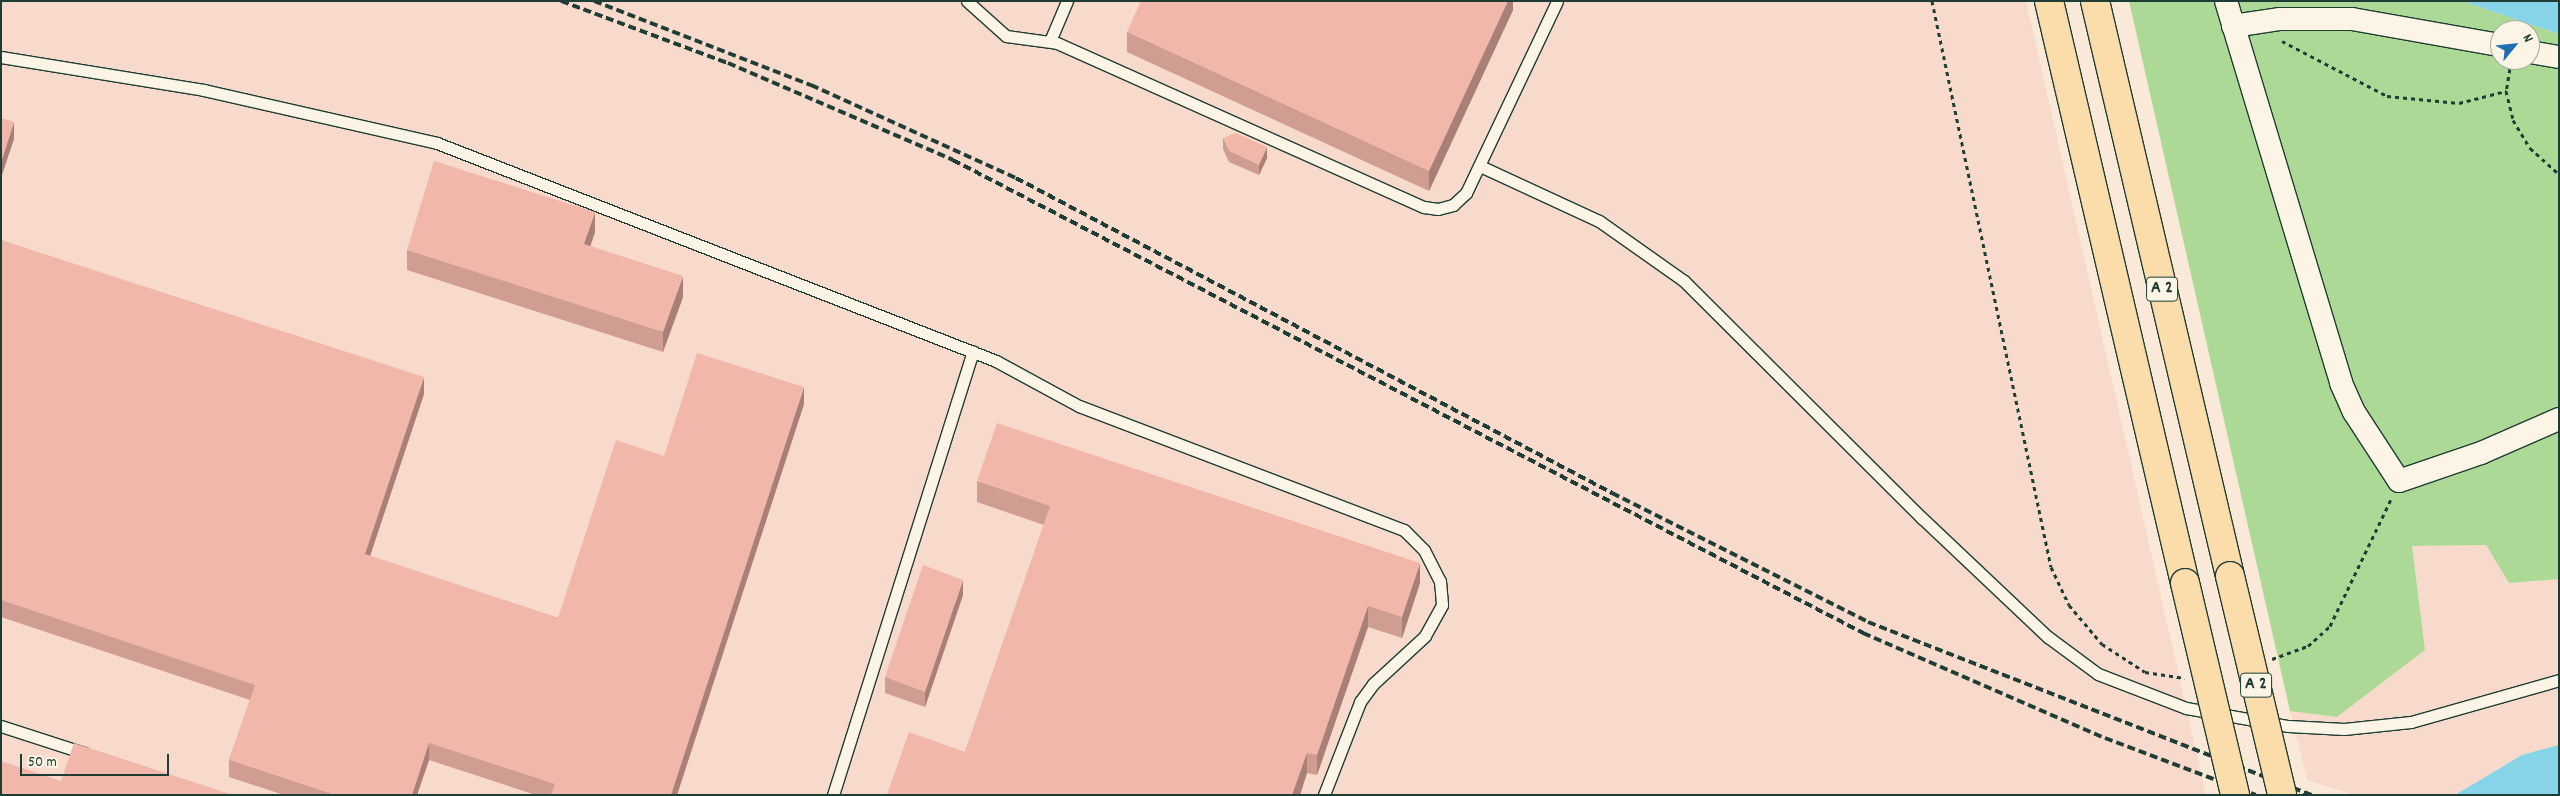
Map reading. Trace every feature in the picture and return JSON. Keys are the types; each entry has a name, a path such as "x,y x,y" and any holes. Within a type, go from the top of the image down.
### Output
{"highway":[{"name":"A 2","path":"2049,1 2235,795"},
{"name":"A 2","path":"2095,1 2282,795"}],"street":[{"path":"2226,1 2341,383 2354,412 2399,481 2481,453 2559,419"},
{"path":"2233,26 2260,21 2368,20 2490,44"},
{"path":"2540,54 2559,57"}],"lane":[{"path":"967,1 1006,36 1050,41 1424,207 1453,204 1466,193 1557,1"},
{"path":"1050,41 1067,1"},
{"path":"1,57 204,90 421,138 973,352 1080,406 1404,530 1424,550 1440,581 1442,605 1426,636 1373,684 1360,702 1324,795"},
{"path":"1480,166 1599,221 1684,281 1922,518 2048,637 2098,674 2186,708 2288,726 2344,729 2411,722 2559,680"},
{"path":"833,795 973,352"},
{"path":"1,726 93,756"}],"path":[{"path":"1932,1 2050,566 2069,605 2088,631"},
{"path":"2260,21 2272,35 2387,96 2459,103 2506,91"},
{"path":"2510,70 2506,91 2513,120 2530,148 2559,174"}],"shaded area":[{"path":"1,1 2026,1 2206,795 1,795"},
{"path":"2486,545 2509,583 2559,579 2559,745 2522,755 2455,795 2354,795 2307,780 2290,711 2337,717 2425,650 2412,546"}],"green space":[{"path":"2129,1 2462,1 2518,20 2490,20 2490,70 2540,70 2540,28 2559,34 2559,579 2509,583 2486,545 2412,546 2425,650 2337,717 2290,711"}],"water":[{"path":"2462,1 2559,1 2559,34 2540,28 2540,20 2518,20"},
{"path":"2559,745 2559,795 2455,795 2522,755"}],"building":[{"path":"1141,1 1508,1 1429,171 1127,32"},
{"path":"1,118 14,122 1,162"},
{"path":"1236,133 1267,147 1259,165 1229,151 1223,138"},
{"path":"434,161 595,212 584,244 683,276 663,332 407,250"},
{"path":"1,240 424,377 365,554 558,618 616,440 664,456 697,353 804,387 671,795 551,795 555,784 429,743 412,795 335,795 229,760 255,685 1,600"},
{"path":"997,423 1420,563 1402,617 1368,606 1317,755 1307,753 1292,795 887,795 909,732 965,752 1050,506 977,481"},
{"path":"923,565 963,580 925,692 885,677"},
{"path":"74,743 233,795 1,795 1,761 61,781"}],"railway":[{"path":"561,1 728,63 953,160 1863,633 2105,738 2256,795"},
{"path":"594,1 811,85 1016,178 1612,493 1868,622 2312,795"}]}
